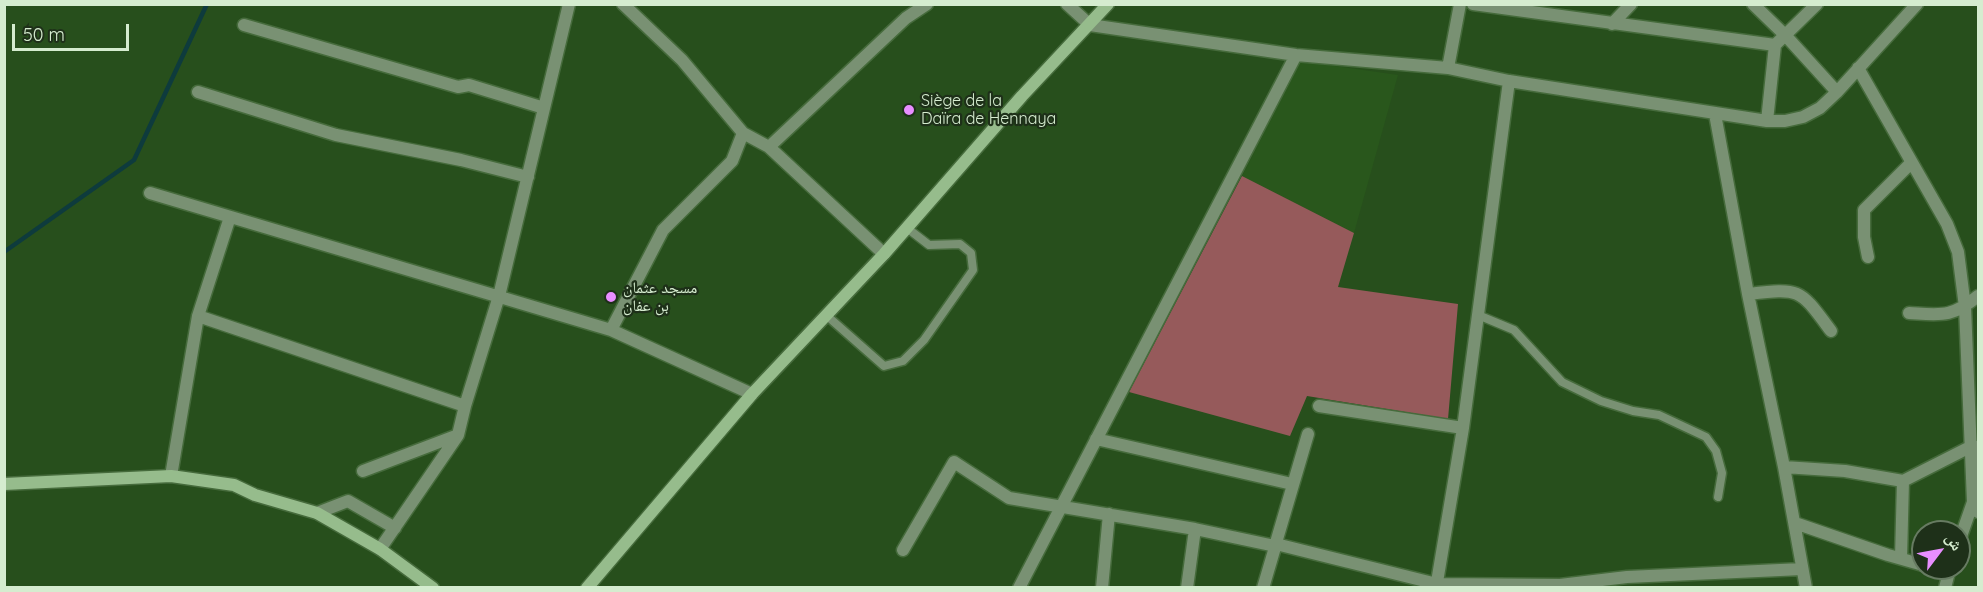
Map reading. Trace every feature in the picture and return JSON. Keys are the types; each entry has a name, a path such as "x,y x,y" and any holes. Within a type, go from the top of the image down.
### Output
{"main road":[{"path":"587,588 752,394 884,254 1022,96 1108,4"},
{"path":"4,484 171,476 234,485 255,495 317,513 380,549 433,588"}],"street":[{"path":"380,549 458,435 499,297 569,4"},
{"path":"623,4 682,60 743,134 769,147 884,254"},
{"path":"769,147 906,18 927,4"},
{"path":"1067,4 1090,24 1296,54 1448,68 1509,81 1767,121 1785,121 1803,117 1820,108 1838,92 1917,4"},
{"path":"1448,68 1460,4"},
{"path":"1473,4 1776,45"},
{"path":"1612,24 1631,4"},
{"path":"1753,4 1838,92"},
{"path":"1767,121 1776,45 1817,4"},
{"path":"244,25 458,87 469,84 544,108"},
{"path":"1020,588 1296,54"},
{"path":"1858,68 1947,224 1958,252 1965,307 1974,429 1976,507"},
{"path":"1437,586 1463,428 1509,81"},
{"path":"198,92 336,135 461,160 528,177"},
{"path":"1715,114 1806,588"},
{"path":"611,330 663,230 732,161 743,134"},
{"path":"1868,257 1864,237 1864,210 1911,163"},
{"path":"150,193 611,330 752,394"},
{"path":"171,476 198,316 230,217"},
{"path":"1748,294 1784,290 1795,292 1811,305 1831,331"},
{"path":"1909,313 1938,316 1965,307 1978,296"},
{"path":"198,316 465,406"},
{"path":"1319,406 1463,428"},
{"path":"1263,588 1308,434"},
{"path":"363,471 458,435"},
{"path":"1096,439 1292,484"},
{"path":"1784,467 1845,471 1903,481 1974,447"},
{"path":"903,550 954,462 1009,498 1276,545 1437,586 1560,586 1802,569"},
{"path":"1901,558 1903,481"},
{"path":"317,513 348,501 395,528"},
{"path":"1102,588 1109,514"},
{"path":"1795,523 1911,561"},
{"path":"1187,588 1195,529"}],"lane":[{"path":"826,315 884,366 903,361 924,340 973,270 971,253 960,244 929,245 907,228"},
{"path":"1478,315 1514,330 1562,382 1601,401 1633,411 1659,415 1706,437 1716,452 1722,473 1718,497"}],"shaded area":[{"path":"1301,61 1398,75 1354,233 1242,176"},
{"path":"1242,176 1354,233 1338,287 1458,304 1448,419 1307,396 1290,436 1129,392"}],"waterway":[{"path":"4,252 134,160 207,4"}],"place":[{"name":"Siège de la Daïra de Hennaya","path":"909,110"},
{"name":"مسجد عثمان بن عفان","path":"611,297"}]}
